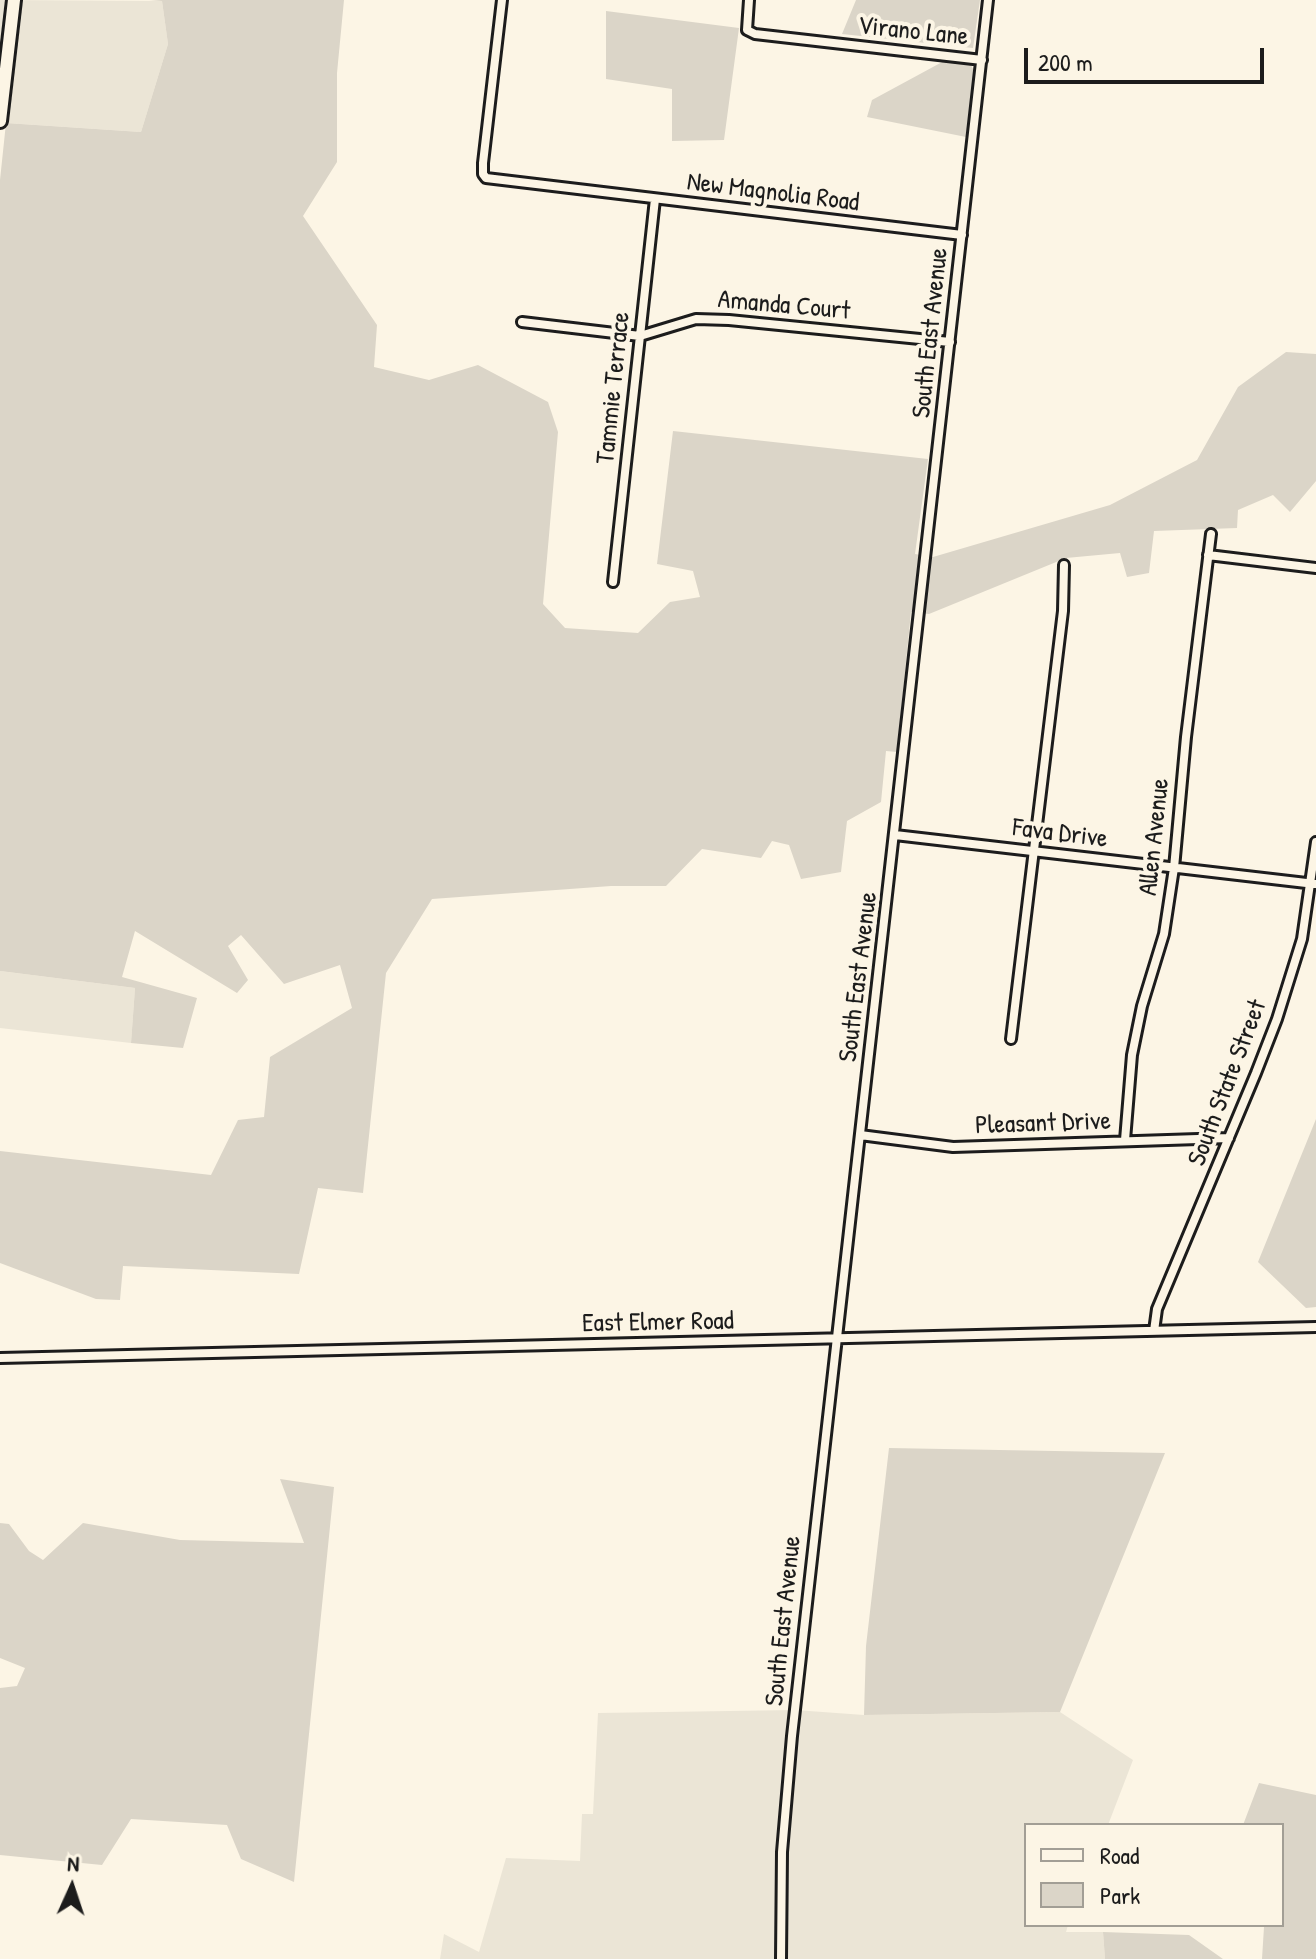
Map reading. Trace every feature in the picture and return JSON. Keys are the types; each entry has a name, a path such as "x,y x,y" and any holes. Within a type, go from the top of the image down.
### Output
{"main road":[{"path":"0,121 14,0"}],"street":[{"name":"New Magnolia Road","path":"502,0 483,174 494,180 962,235"},
{"name":"Virano Lane","path":"749,0 747,30 755,34 982,60"},
{"name":"South East Avenue","path":"781,1959 784,1819 988,0"},
{"name":"Tammie Terrace","path":"613,582 655,199"},
{"name":"Amanda Court","path":"522,322 640,336 696,319 950,342"},
{"name":"Allen Avenue","path":"1125,1140 1134,1042 1164,934 1174,868 1183,764 1211,534"},
{"path":"1208,555 1316,568"},
{"path":"1011,1039 1061,626 1064,565"},
{"name":"Fava Drive","path":"895,835 1314,884"},
{"name":"South State Street","path":"1154,1331 1157,1309 1262,1059 1291,975 1314,884 1316,842"},
{"name":"Pleasant Drive","path":"860,1135 953,1147 1229,1138"},
{"name":"East Elmer Road","path":"0,1358 1316,1327"}],"shaded area":[{"path":"0,0 162,1 168,44 141,132 0,125"},
{"path":"0,971 135,988 131,1043 0,1028"},
{"path":"795,1710 864,1715 1060,1712 1133,1760 1109,1823 1024,1823 1024,1927 1067,1927 1066,1932 1103,1932 1105,1959 440,1959 444,1934 479,1952 506,1858 580,1861 582,1814 593,1814 598,1713"}],"green space":[{"path":"149,0 344,0 337,73 337,162 303,216 377,325 374,367 429,380 478,365 548,402 558,432 543,604 565,628 638,633 670,602 700,597 693,571 657,564 673,431 928,459 915,554 933,557 1110,505 1197,460 1238,387 1286,352 1316,354 1316,481 1290,512 1273,495 1238,510 1237,528 1154,531 1149,573 1127,577 1120,553 1066,558 929,614 911,612 897,752 886,751 881,802 847,821 841,872 801,879 789,845 772,841 761,858 702,849 666,886 611,886 432,899 386,973 363,1193 318,1188 299,1274 123,1266 120,1300 96,1299 0,1263 0,1151 211,1175 238,1120 264,1117 270,1057 352,1008 340,965 284,984 241,935 228,946 248,980 237,993 135,931 122,977 197,998 183,1048 131,1043 135,988 0,971 0,180 6,123 141,132 168,44 162,1"},
{"path":"856,0 980,0 973,48 842,34"},
{"path":"606,11 739,28 724,140 672,141 672,89 606,79"},
{"path":"944,61 971,65 974,71 966,137 867,117 872,100"},
{"path":"1316,1119 1316,1307 1306,1308 1258,1262"},
{"path":"889,1448 1165,1453 1060,1712 864,1715 866,1646"},
{"path":"280,1479 334,1487 294,1882 241,1859 227,1825 131,1819 102,1865 0,1855 0,1688 17,1686 25,1668 0,1658 0,1523 9,1524 29,1551 43,1560 83,1523 180,1540 304,1543"},
{"path":"1259,1783 1316,1795 1316,1959 1262,1959 1264,1927 1284,1927 1284,1823 1244,1823"},
{"path":"1103,1932 1189,1935 1223,1959 1105,1959"}]}
